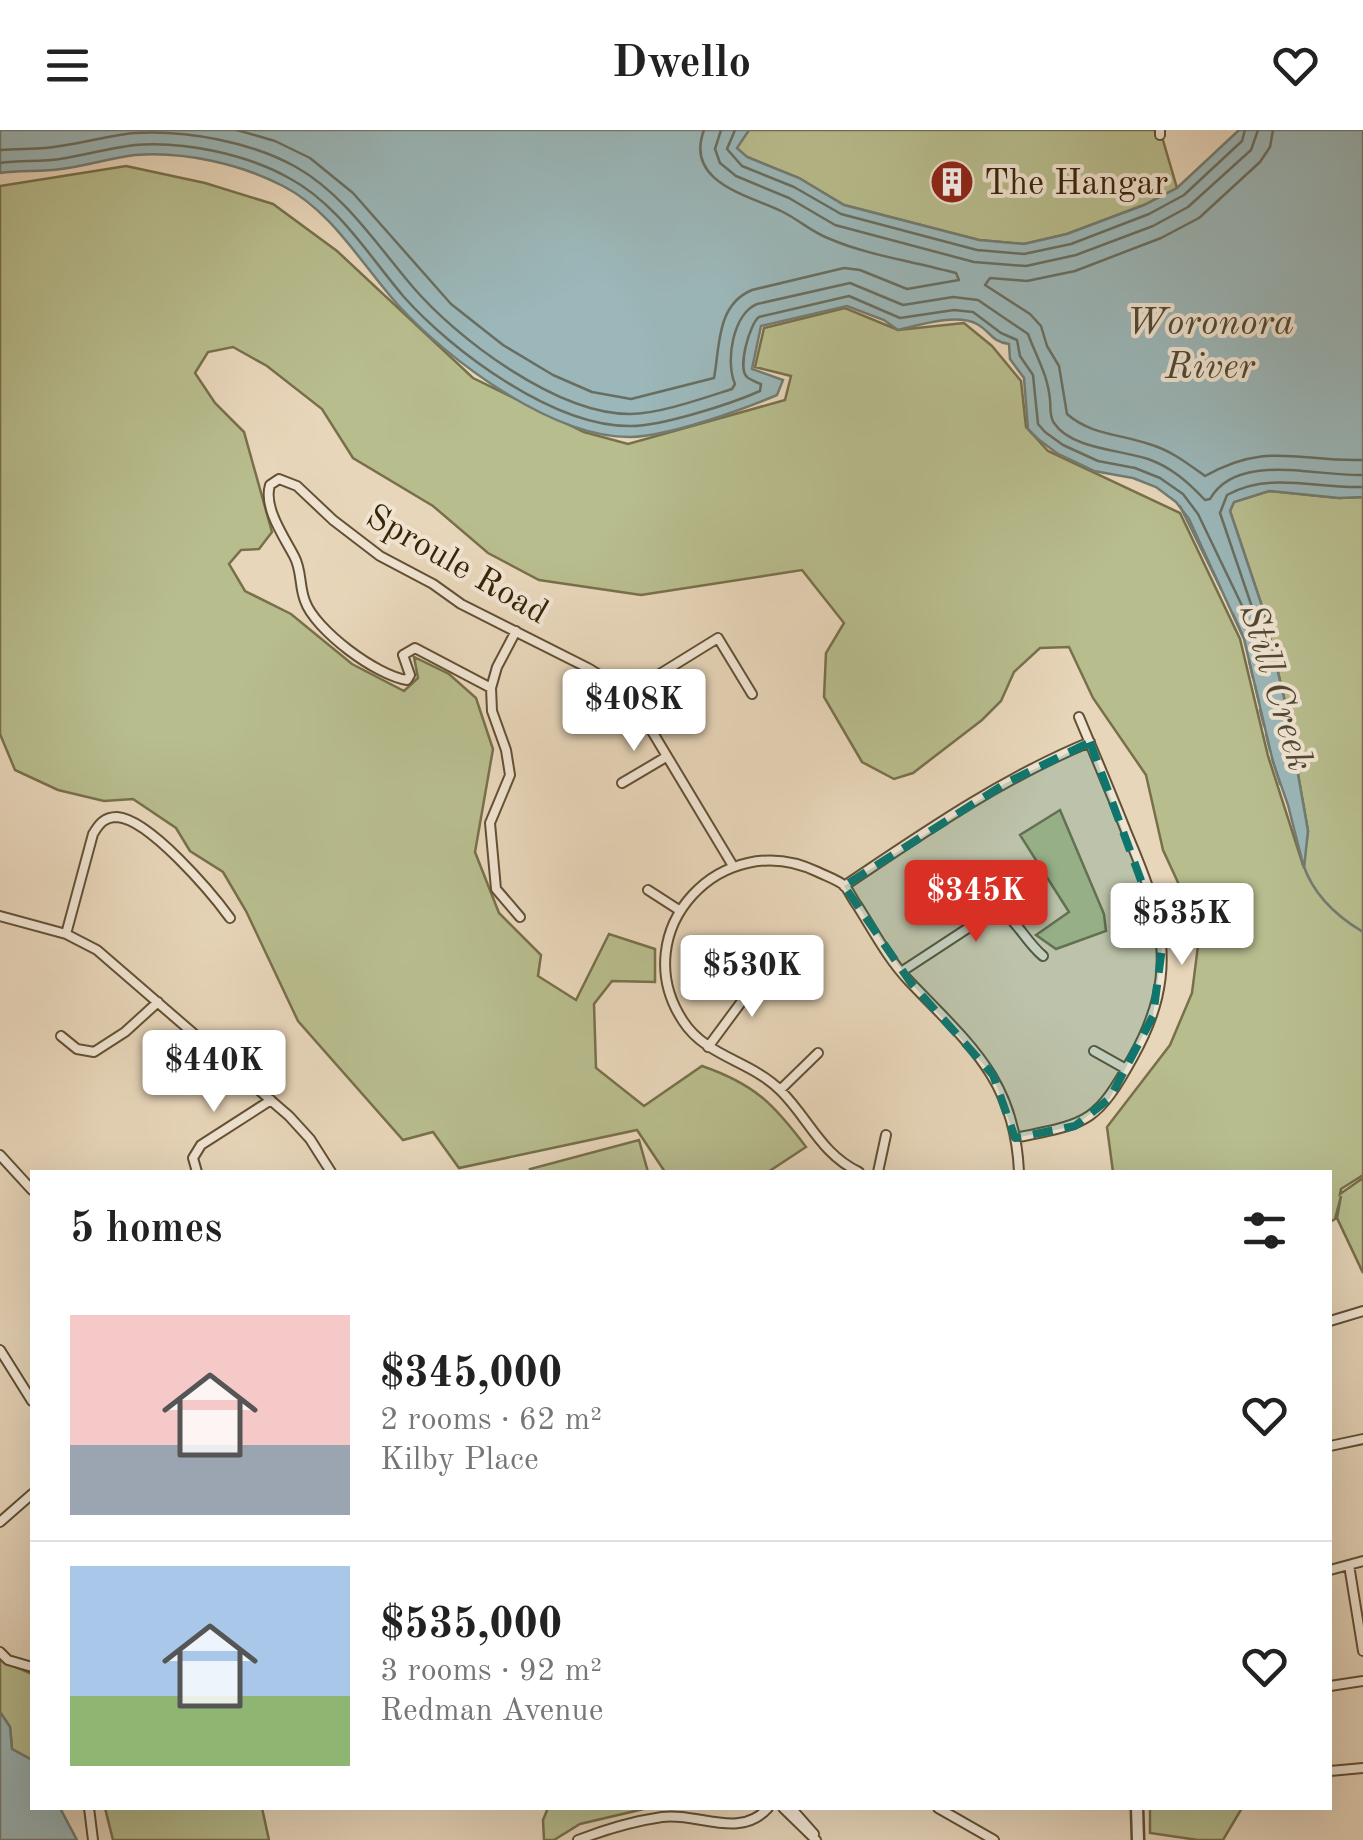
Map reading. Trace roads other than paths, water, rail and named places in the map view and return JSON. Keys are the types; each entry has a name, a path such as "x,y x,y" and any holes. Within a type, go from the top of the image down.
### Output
{"street":[{"name":"Sproule Road","path":"491,688 415,648 403,655 410,675 401,680 353,652 319,621 305,602 297,562 283,540 270,504 270,485 279,479 296,486 380,556 629,694 732,866"},
{"path":"516,631 496,666 491,688 492,711 510,775 490,822 496,889 520,917"},
{"path":"629,694 718,638 752,694"},
{"path":"1015,1138 1074,1126 1091,1118 1110,1098 1146,1034 1159,995 1162,940 1149,886 1079,718"},
{"path":"844,886 1048,758 1090,742"},
{"path":"622,784 666,757"},
{"path":"66,934 93,834 102,821 114,816 134,821 154,838 230,918"},
{"path":"856,1170 830,1154 780,1090 746,1065 708,1047 676,1010 665,974 669,940 679,910 701,886 732,866 777,860 811,869 844,886 900,972 974,1046 1006,1102 1019,1170"},
{"path":"648,890 679,910"},
{"path":"900,972 1000,910 1008,914 1027,944 1043,956"},
{"path":"0,916 66,934 97,950 301,1128 331,1170"},
{"path":"708,1047 765,970"},
{"path":"62,1036 76,1049 94,1052 125,1032 158,1002"},
{"path":"1094,1050 1126,1069"},
{"path":"780,1090 818,1053"},
{"path":"196,1170 193,1158 200,1145 271,1100"},
{"path":"878,1170 886,1135"},
{"path":"0,1155 30,1188"},
{"path":"1332,1320 1363,1311"},
{"path":"0,1350 30,1398"},
{"path":"1332,1446 1363,1439"},
{"path":"0,1522 30,1496"},
{"path":"1332,1569 1363,1561"},
{"path":"1349,1565 1363,1650"},
{"path":"0,1652 8,1660 30,1666"},
{"path":"1332,1686 1363,1681"},
{"path":"1332,1771 1363,1768"},
{"path":"89,1810 93,1840"},
{"path":"578,1840 667,1816 737,1824 758,1818 766,1810"},
{"path":"784,1810 816,1840"},
{"path":"793,1810 816,1840"},
{"path":"942,1810 994,1840"},
{"path":"1137,1810 1138,1840"}],"water":[{"name":"Woronora River","path":"0,130 749,130 737,148 747,157 799,178 844,205 979,240 1024,244 1067,234 1177,188 1239,130 1363,130 1363,497 1269,491 1234,502 1230,511 1263,609 1286,706 1308,831 1304,868 1273,762 1244,639 1189,519 1176,502 1156,487 1094,471 1058,454 1038,439 1028,429 1024,378 1010,359 1009,344 995,339 977,324 949,320 898,330 884,320 847,306 761,326 752,369 783,380 777,395 725,415 647,436 601,434 536,410 474,372 419,327 317,210 283,186 230,165 172,155 135,155 61,169 0,173"},
{"path":"0,1712 10,1727 12,1749 30,1759 30,1810 61,1810 77,1840 0,1840"}],"waterway":[{"name":"Still Creek","path":"1180,506 1221,589"},
{"name":"Still Creek","path":"1233,614 1242,634"},
{"name":"Still Creek","path":"1249,661 1253,678"},
{"name":"Still Creek","path":"1255,685 1259,702"},
{"name":"Still Creek","path":"1260,710 1264,726"},
{"name":"Still Creek","path":"1266,734 1270,751"},
{"name":"Still Creek","path":"1272,758 1280,784"},
{"name":"Still Creek","path":"1303,864 1327,903 1363,932"}],"place":[{"name":"The Hangar","path":"952,182"}]}
